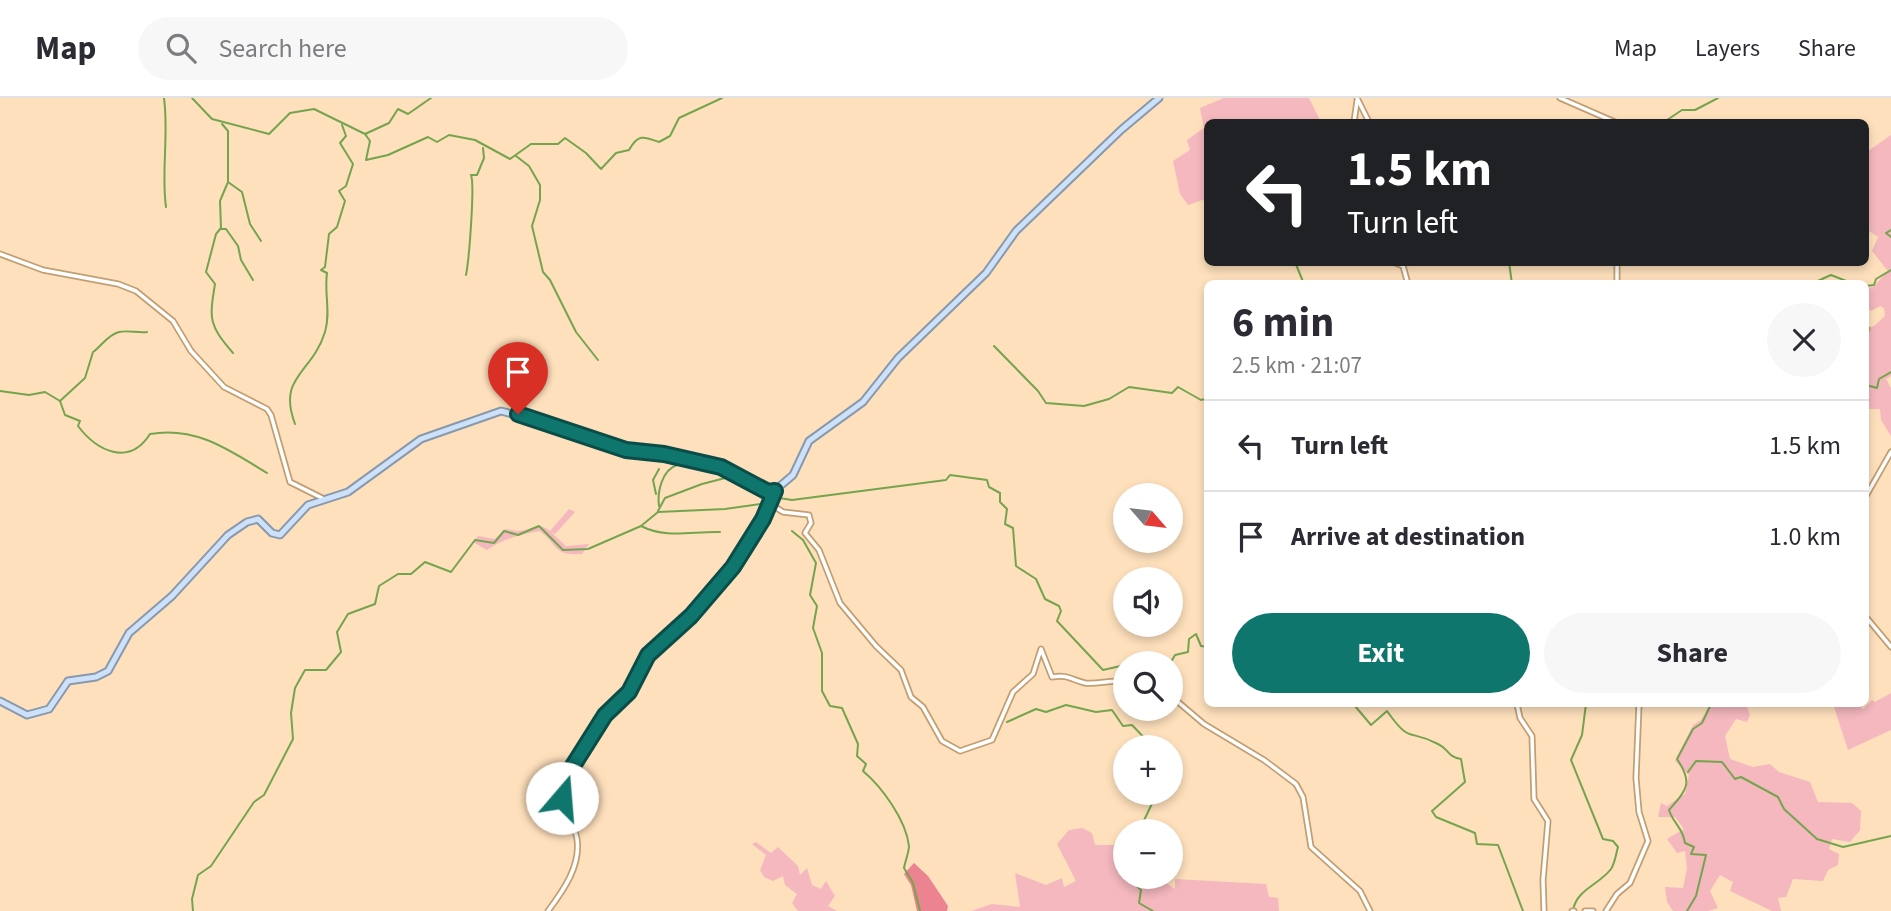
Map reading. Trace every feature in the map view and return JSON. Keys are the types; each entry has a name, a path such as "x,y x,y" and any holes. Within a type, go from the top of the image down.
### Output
{"main road":[{"path":"0,701 27,715 51,708 68,681 100,676 110,669 128,634 172,596 228,535 256,519 272,533 280,535 308,505 322,498 339,497 348,492 421,439 501,411 572,430 626,450 664,454 717,466 768,492 775,491 793,475 809,441 863,402 898,358 986,273 1015,232 1121,130 1159,98"}],"street":[{"path":"1560,98 1608,119"},
{"path":"1354,119 1357,99"},
{"path":"1357,99 1367,119"},
{"path":"0,254 43,270 118,284 136,291 173,321 191,351 224,387 270,413 290,481 322,498"},
{"path":"1869,491 1891,452"},
{"path":"548,911 569,878 577,847 572,820 561,791 562,784 605,715 629,692 641,665 653,648 691,616 726,576 763,519 775,491"},
{"path":"769,503 783,512 809,515 811,523 805,533 819,550 841,603 876,646 901,670 911,697 924,709 943,741 958,751 971,750 992,740 1013,692 1033,674 1041,649 1052,677 1069,676 1086,683 1113,680"},
{"path":"1869,621 1891,647"},
{"path":"1183,706 1214,731 1264,760 1276,772 1289,777 1301,793 1311,847 1360,891 1370,911"},
{"path":"1518,707 1520,718 1532,736 1534,799 1548,821 1543,880 1544,911"},
{"path":"1606,911 1617,894 1630,883 1648,841 1639,810 1636,778 1639,707"},
{"path":"1585,911 1593,911"}],"shaded area":[{"path":"1224,98 1309,98 1320,119 1204,119 1204,128 1200,108"},
{"path":"1204,128 1204,199 1188,205 1180,194 1173,161 1190,150 1187,140"},
{"path":"1891,135 1891,376 1886,379 1891,388 1891,436 1881,420 1880,409 1869,409 1869,327 1885,316 1884,308 1880,306 1871,311 1869,309 1869,288 1873,287 1888,271 1872,251 1878,237 1869,231 1869,150"},
{"path":"569,509 575,512 555,534 551,532 566,546 589,544 582,554 561,551 540,531 512,538 487,550 473,542 478,536 495,539 505,529 522,531 541,526 550,531"},
{"path":"1891,693 1891,730 1848,750 1834,707 1863,709 1869,707 1872,700 1875,702"},
{"path":"1709,707 1747,707 1750,715 1747,722 1736,719 1725,736 1730,759 1753,767 1770,764 1779,772 1810,782 1818,802 1852,803 1861,811 1860,830 1850,842 1832,839 1829,849 1839,854 1838,865 1828,870 1823,881 1793,879 1786,897 1778,898 1781,911 1772,911 1730,891 1733,882 1720,875 1710,891 1718,908 1708,911 1673,911 1667,902 1665,887 1683,888 1687,869 1685,851 1677,853 1667,839 1684,829 1675,817 1658,817 1661,803 1667,806 1685,794 1689,775 1675,761 1693,725 1701,720"},
{"path":"1082,828 1092,833 1095,845 1113,845 1113,889 1183,889 1183,879 1266,884 1269,897 1278,898 1279,911 971,911 992,904 1020,907 1015,873 1046,885 1062,878 1064,887 1076,881 1057,844 1069,830"},
{"path":"756,842 771,853 778,847 798,866 800,875 807,868 812,885 821,889 826,881 835,896 828,906 837,911 798,911 792,903 797,894 785,885 783,876 773,881 764,877 760,870 766,855 752,844"},
{"path":"914,863 928,876 948,906 947,911 917,911 911,885 904,874"}],"waterway":[{"path":"164,98 166,207"},
{"path":"192,98 212,119 269,134 290,113 314,109 365,134 370,141 366,160 388,155 428,137 437,142 449,135 475,140 510,159 531,144 558,144 565,138 586,153 601,169 616,153 629,150 638,139 659,142 670,136 679,118 722,98"},
{"path":"365,134 389,123 398,109 408,114 431,98"},
{"path":"1668,119 1682,110 1695,110 1718,98"},
{"path":"222,124 228,131 228,182 220,201 221,228 216,234 206,272 215,284 213,322 233,353"},
{"path":"295,424 290,395 293,385 325,332 327,273 321,270 325,267 329,234 337,227 345,201 339,191 346,186 353,164 340,143 346,136 342,125"},
{"path":"466,275 472,207 471,175 477,175 484,158 483,148"},
{"path":"516,156 529,166 540,185 540,200 532,226 543,272 550,280 576,332 598,360"},
{"path":"228,182 242,192 250,224 261,241"},
{"path":"220,229 226,229 238,246 241,260 253,280"},
{"path":"1891,230 1886,233 1891,237"},
{"path":"1297,266 1302,280"},
{"path":"1510,266 1511,280"},
{"path":"1869,286 1874,285 1876,279 1891,270"},
{"path":"1820,280 1831,275 1844,280"},
{"path":"60,401 85,378 93,352 108,338 122,331 147,332"},
{"path":"994,346 1038,391 1046,403 1084,406 1109,399 1129,387 1172,393 1178,387 1204,399"},
{"path":"1869,386 1877,388 1879,379 1891,372"},
{"path":"0,391 29,395 45,392 60,401 65,415 80,421 78,426 86,435 113,452 133,450 150,434 182,433 211,442 267,473"},
{"path":"659,506 664,476 677,465"},
{"path":"656,494 653,480 659,469"},
{"path":"773,497 792,500 946,480 950,475 987,480 989,487 1000,493 1000,502 1007,509 1005,524 1013,528 1016,566 1036,579 1045,599 1059,606 1061,611 1057,621 1103,670 1113,668"},
{"path":"658,511 665,498 733,476"},
{"path":"193,911 192,899 198,875 211,866 254,802 264,795 293,739 291,713 295,688 305,670 326,670 341,652 337,632 348,614 375,604 379,586 398,574 411,574 425,562 451,572 475,540 494,543 504,531 518,535 539,526 563,550 588,549 641,526 658,512 725,509 767,503"},
{"path":"641,526 670,533 720,532"},
{"path":"792,531 803,540 816,563 810,595 817,606 813,628 822,653 822,691 830,706 842,708 858,744 857,756 866,764 863,771 885,795 903,826 909,846 904,868 913,883 920,911"},
{"path":"1183,653 1188,652 1189,639 1196,634 1201,646 1204,646"},
{"path":"1007,722 1036,709 1046,712 1066,705 1096,712 1112,710 1123,726 1132,725 1142,735"},
{"path":"1356,707 1371,725 1387,711 1406,732 1428,739 1461,759 1465,782 1432,811 1436,817 1475,833 1477,844 1498,845 1523,911"},
{"path":"1573,910 1579,897 1611,869 1618,847 1613,841 1603,839 1571,760 1582,735 1586,707"},
{"path":"1687,911 1696,896 1706,855 1691,854 1694,847 1685,843 1669,810 1686,786 1685,775 1677,759 1693,729 1702,723 1710,707"},
{"path":"1688,772 1696,761 1722,762 1735,779 1741,777 1778,797 1784,809 1817,839 1843,847 1891,836"},
{"path":"1145,819 1151,805"},
{"path":"1140,889 1139,903 1153,911"}],"route":[{"path":"518,414 626,450 664,454 685,461 717,466 768,492 775,491 763,519 733,567 691,616 648,655 629,692 605,715 564,780 562,798"}]}
